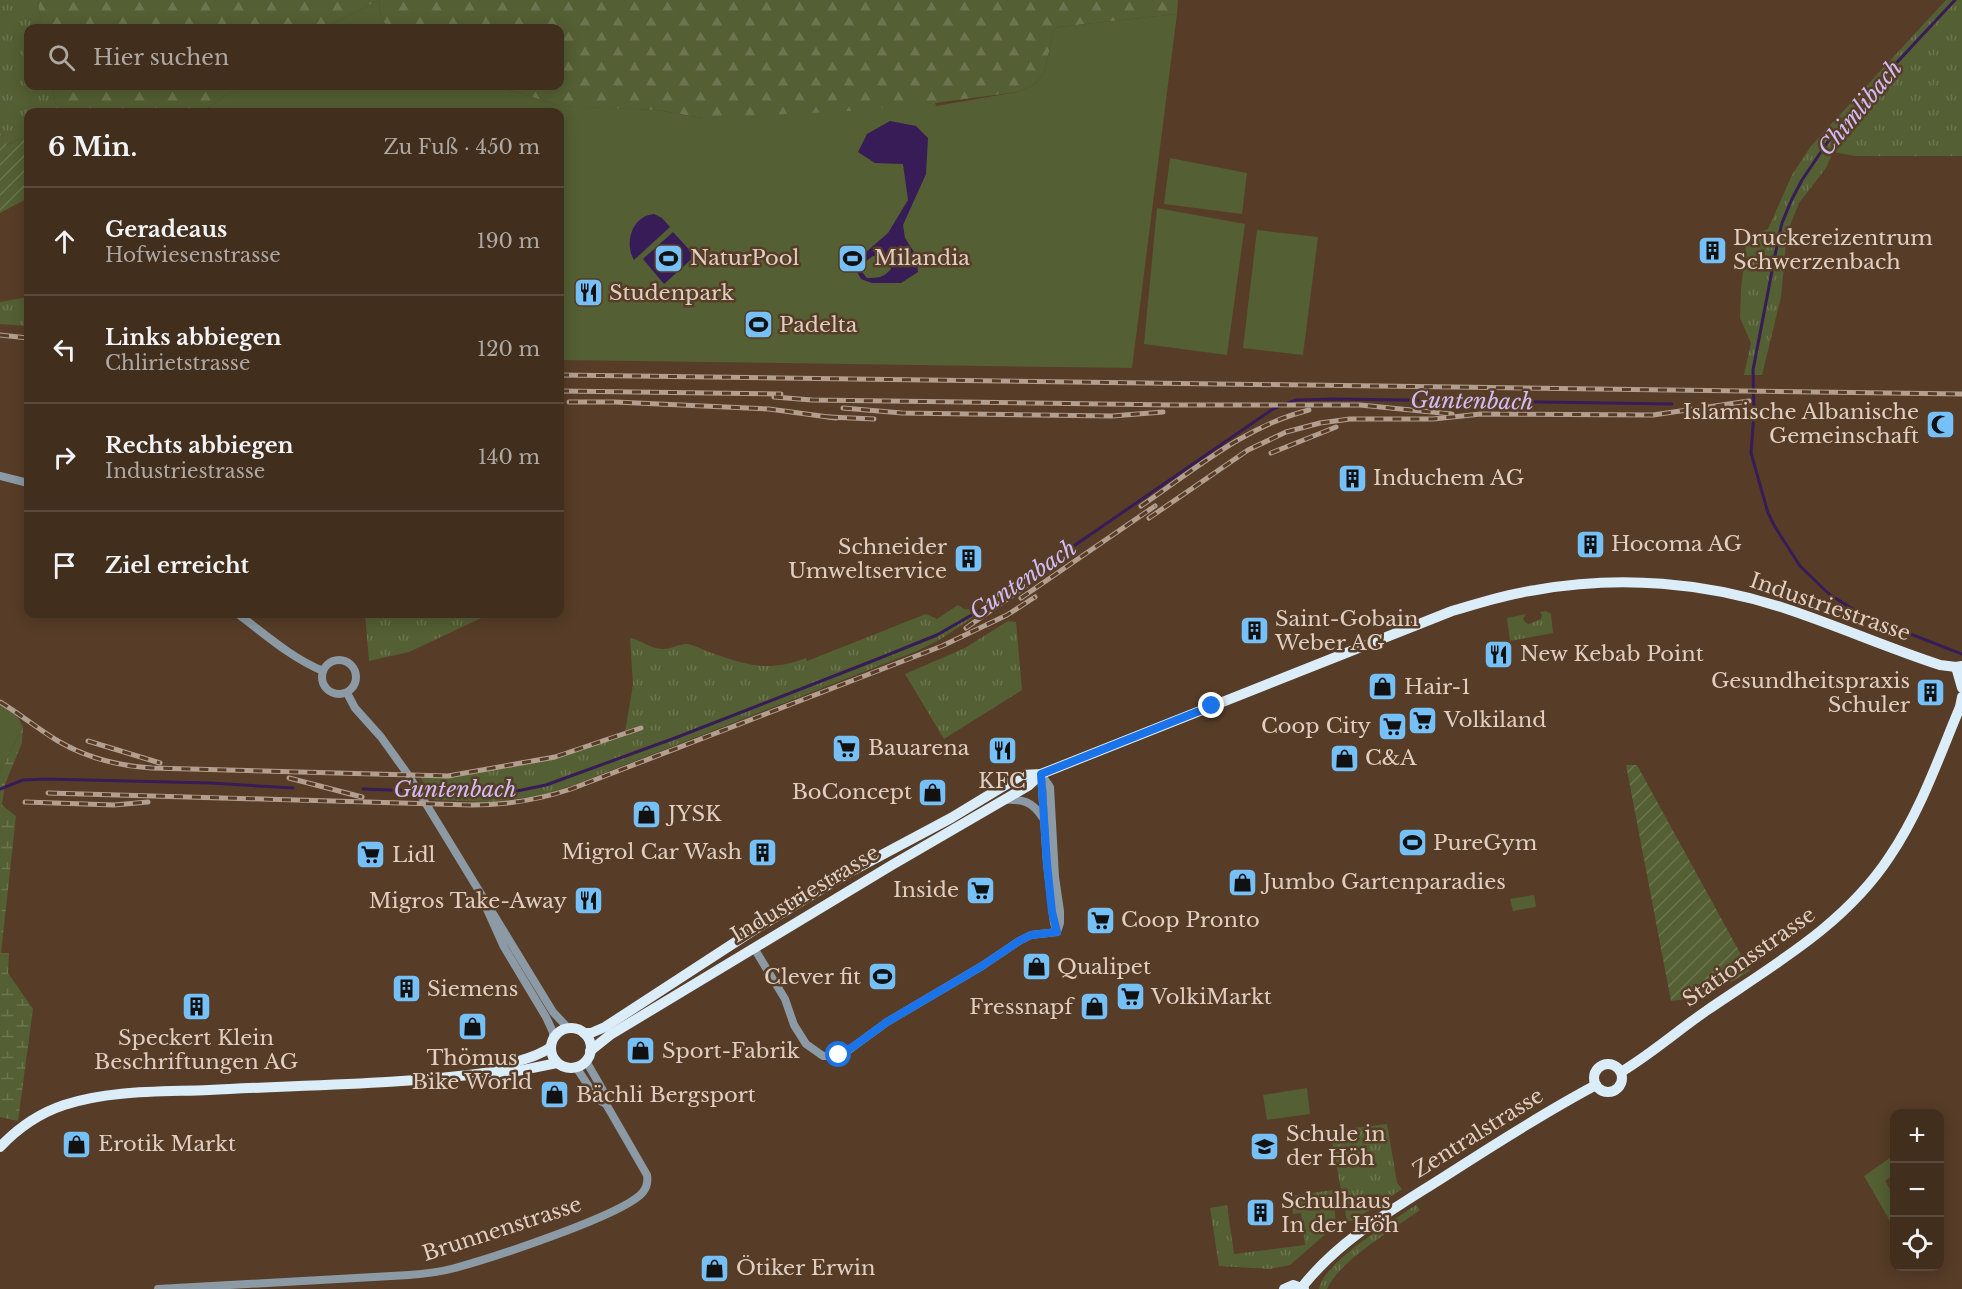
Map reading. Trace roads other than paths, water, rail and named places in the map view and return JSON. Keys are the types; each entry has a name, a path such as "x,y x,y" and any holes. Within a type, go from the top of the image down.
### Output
{"main road":[{"name":"Industriestrasse","path":"584,1033 591,1033 605,1027 754,930 848,873 951,818 1022,776 1041,774 1452,611 1534,590 1573,584 1647,582 1682,585 1786,608 1945,667 1960,663"},
{"path":"1960,663 1962,688"},
{"name":"Stationsstrasse","path":"1621,1072 1702,1014 1800,949 1853,902 1890,857 1911,821 1960,707 1962,697"},
{"name":"Industriestrasse","path":"576,1067 610,1035 1028,786 1041,774"},
{"path":"492,1072 499,1067 532,1058 552,1043 562,1030 568,1028 584,1033 590,1041 588,1056"},
{"path":"552,1043 553,1058 557,1063 566,1067 576,1067"},
{"path":"0,1148 23,1126 47,1112 62,1105 99,1097 425,1080 492,1072 503,1074 557,1063"},
{"path":"1612,1065 1621,1072 1622,1080 1615,1090 1605,1091 1596,1085 1594,1075 1600,1067 1612,1065"},
{"name":"Zentralstrasse","path":"1303,1288 1327,1258 1348,1240 1472,1159 1596,1085"},
{"path":"1284,1289 1293,1285 1303,1288"}],"street":[{"path":"4,477 24,482"},
{"path":"243,618 290,654 323,671"},
{"path":"343,660 353,667 356,679 346,693 335,694 329,691 323,682 323,671 331,662 343,660"},
{"path":"346,693 355,708 381,737 413,782 553,1012 568,1028"},
{"path":"1041,774 1052,912 1057,932"},
{"path":"1041,774 1050,787 1055,877 1060,918 1057,932"},
{"path":"1003,800 1020,799 1027,802 1037,808 1044,818"},
{"path":"481,896 495,929 546,1017 553,1032 552,1043"},
{"path":"495,929 510,938"},
{"path":"754,948 785,999 794,1025 806,1044 823,1056 831,1056 846,1052 887,1022 982,966 1019,941 1031,935 1057,932"},
{"name":"Brunnenstrasse","path":"158,1289 437,1272 480,1260 595,1219 641,1194 648,1180 644,1168 606,1104 605,1095 588,1056"},
{"name":"Brunnenstrasse","path":"576,1067 597,1099 606,1104"}],"waterway":[{"name":"Chimlibach","path":"1955,0 1888,72 1827,143 1791,201 1782,223 1777,245 1753,370 1754,414 1751,453 1768,513 1775,527 1800,566 1829,594 1862,615 1962,654"},
{"name":"Guntenbach","path":"363,789 472,793 512,792 546,785 675,738 937,635 982,609 1273,409 1296,400 1672,404"},
{"name":"Guntenbach","path":"0,789 23,780 45,779 210,783 293,788"}],"railway":[{"path":"0,335 24,338"},
{"path":"564,375 1962,394"},
{"path":"564,391 781,394"},
{"path":"774,397 812,400 1172,405 1360,405 1452,414"},
{"path":"1149,518 1248,450 1286,432 1320,423 1350,419 1433,419 1481,414 1653,415 1749,401"},
{"path":"569,402 769,409 836,418"},
{"path":"843,408 902,413 1112,416 1163,412"},
{"path":"1141,506 1221,450 1263,427 1309,410"},
{"path":"829,417 874,419"},
{"path":"1271,453 1336,427"},
{"path":"1021,598 1155,506"},
{"path":"966,628 1027,585"},
{"path":"48,793 471,805 534,799 571,789 942,646 1007,615 1035,597"},
{"path":"0,702 51,736 80,752 115,763 152,768 448,776 555,757 641,728"},
{"path":"88,741 160,763"},
{"path":"289,778 362,797"},
{"path":"25,802 114,805 148,802"}],"place":[{"name":"Druckereizentrum Schwerzenbach","path":"1712,250"},
{"name":"NaturPool","path":"669,258"},
{"name":"Milandia","path":"853,258"},
{"name":"Studenpark","path":"588,293"},
{"name":"Padelta","path":"758,325"},
{"name":"Islamische Albanische Gemeinschaft","path":"1940,424"},
{"name":"Induchem AG","path":"1352,478"},
{"name":"Hocoma AG","path":"1590,544"},
{"name":"Schneider Umweltservice","path":"968,559"},
{"name":"Saint-Gobain Weber AG","path":"1254,631"},
{"name":"New Kebab Point","path":"1499,654"},
{"name":"Hair-1","path":"1383,687"},
{"name":"Gesundheitspraxis Schuler","path":"1931,693"},
{"name":"Volkiland","path":"1423,720"},
{"name":"Coop City","path":"1392,726"},
{"name":"Bauarena","path":"847,748"},
{"name":"KFC","path":"1002,750"},
{"name":"C&A","path":"1344,758"},
{"name":"BoConcept","path":"933,792"},
{"name":"JYSK","path":"647,814"},
{"name":"PureGym","path":"1412,843"},
{"name":"Migrol Car Wash","path":"763,852"},
{"name":"Lidl","path":"371,855"},
{"name":"Jumbo Gartenparadies","path":"1242,882"},
{"name":"Inside","path":"980,890"},
{"name":"Migros Take-Away","path":"588,901"},
{"name":"Coop Pronto","path":"1100,920"},
{"name":"Qualipet","path":"1036,967"},
{"name":"Clever fit","path":"882,977"},
{"name":"Siemens","path":"406,989"},
{"name":"VolkiMarkt","path":"1130,997"},
{"name":"Speckert Klein Beschriftungen AG","path":"196,1007"},
{"name":"Fressnapf","path":"1094,1007"},
{"name":"Thömus Bike World","path":"472,1027"},
{"name":"Sport-Fabrik","path":"641,1051"},
{"name":"Bächli Bergsport","path":"555,1095"},
{"name":"Erotik Markt","path":"77,1144"},
{"name":"Schule in der Höh","path":"1265,1146"},
{"name":"Schulhaus In der Höh","path":"1260,1213"},
{"name":"Ötiker Erwin","path":"715,1268"}]}
